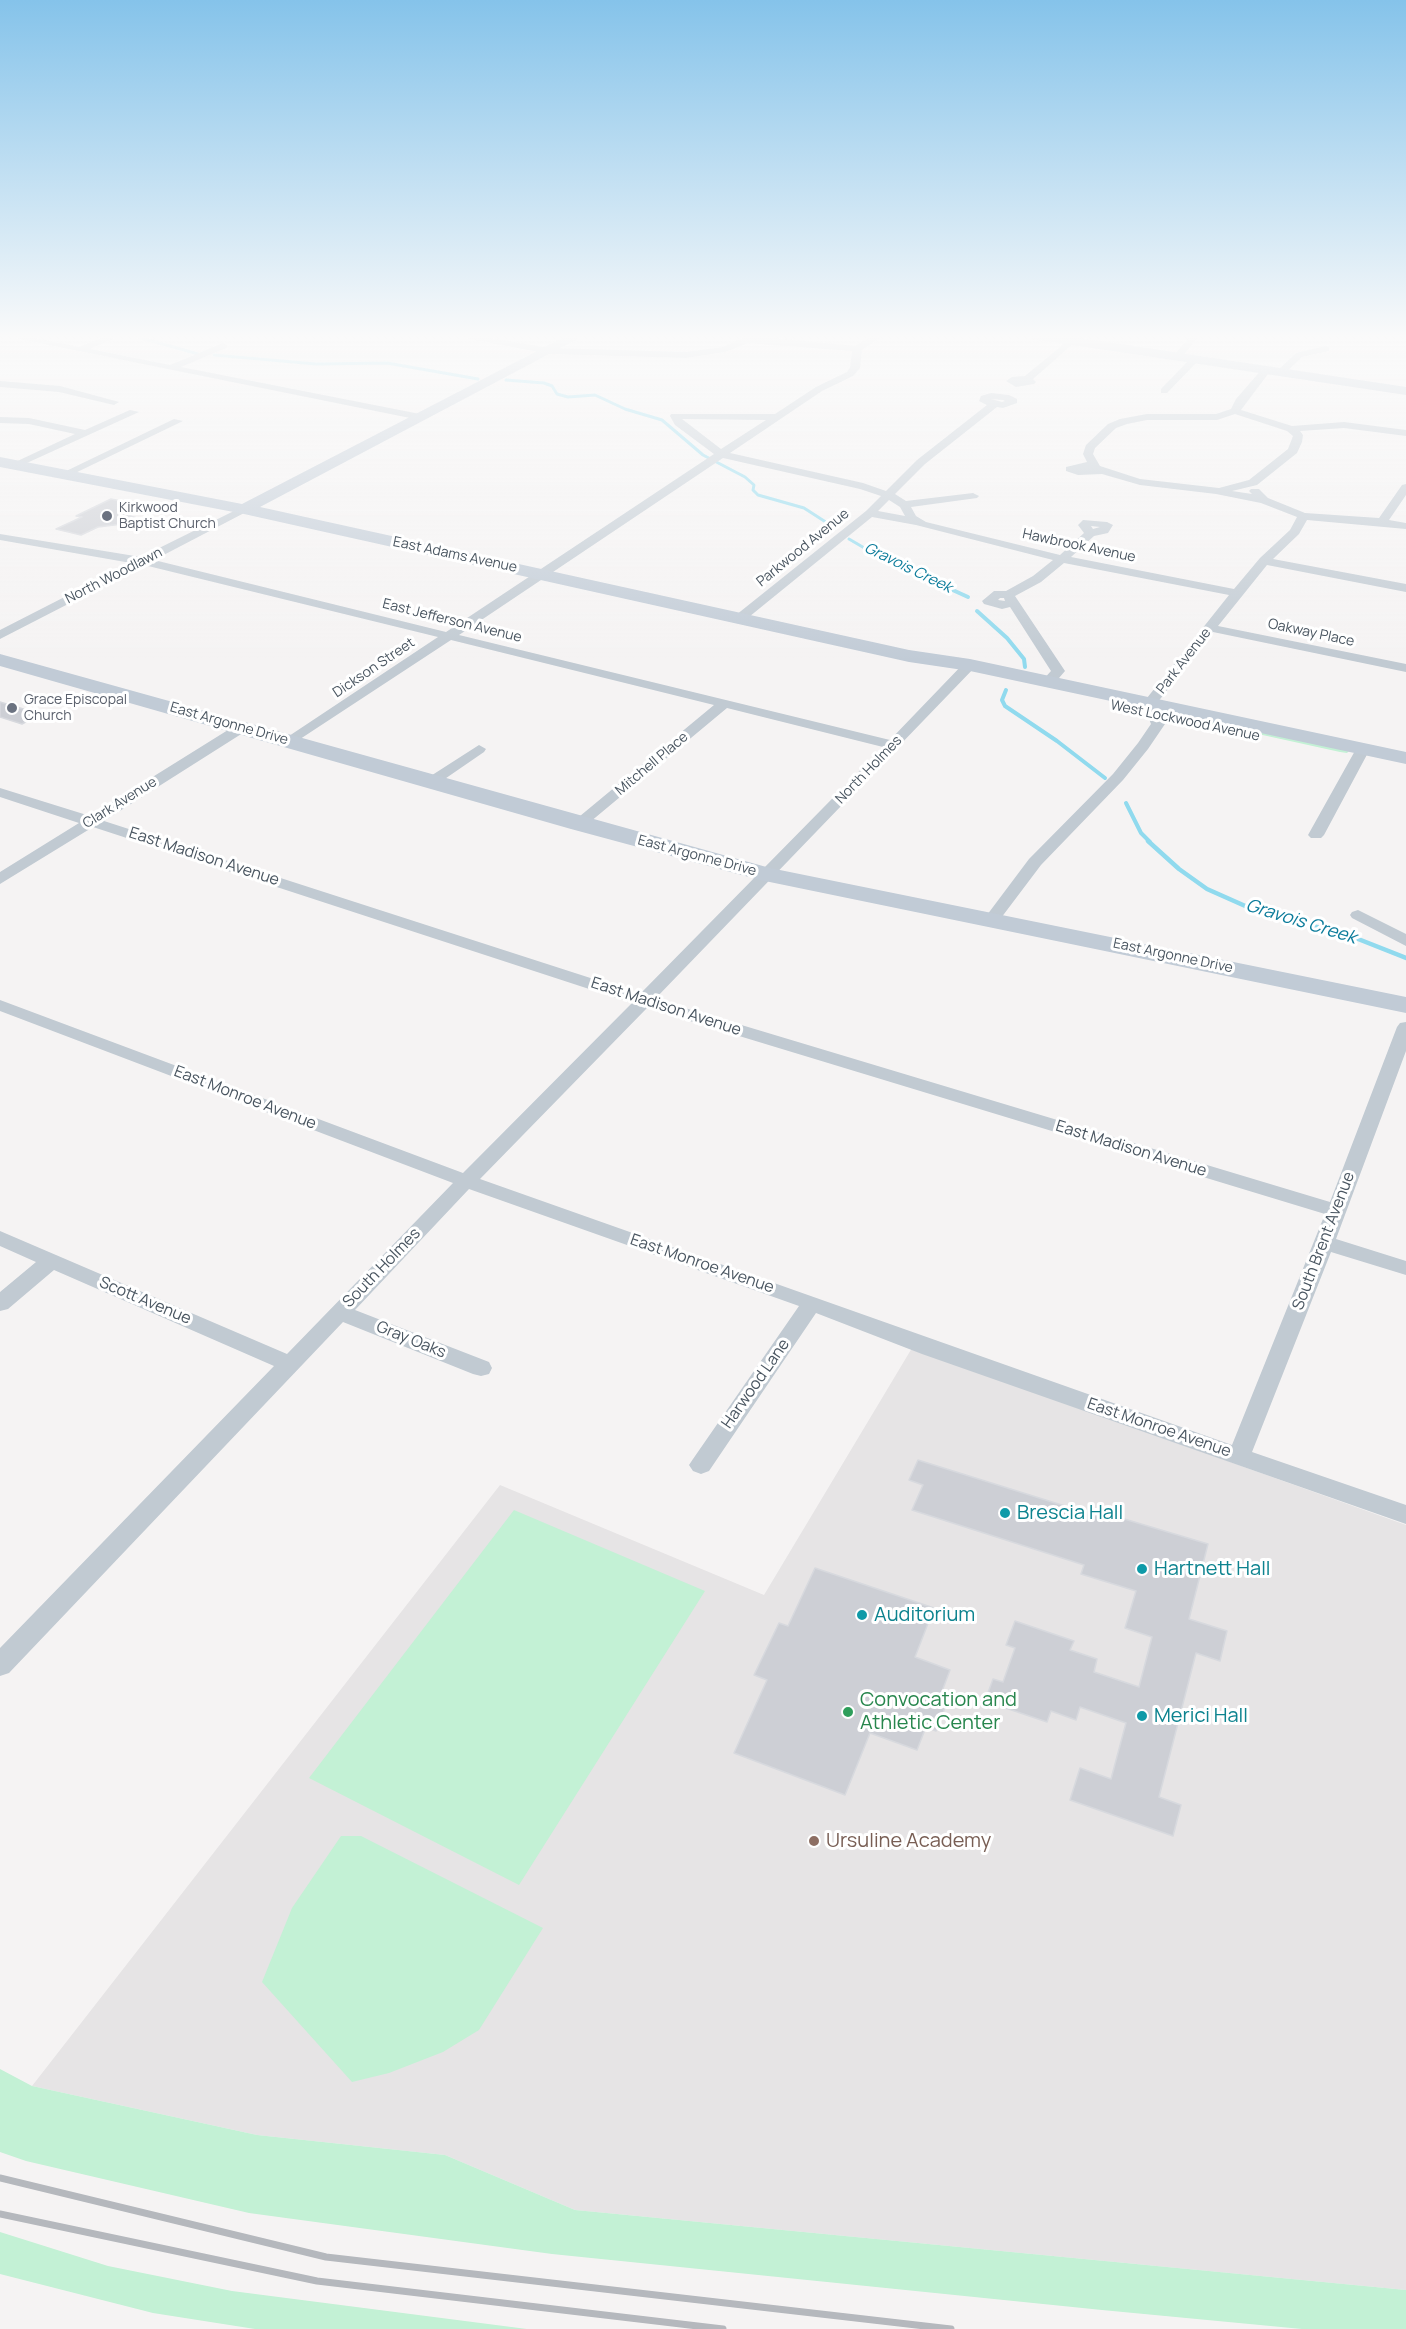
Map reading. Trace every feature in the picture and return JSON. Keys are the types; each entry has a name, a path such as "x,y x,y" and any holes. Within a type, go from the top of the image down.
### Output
{"street":[{"path":"7,463 59,444"},
{"path":"65,474 130,444"},
{"name":"North Woodlawn","path":"0,634 369,444"},
{"path":"702,444 716,457 863,486 888,495 904,505 917,522"},
{"name":"Dickson Street","path":"291,741 543,575 736,444"},
{"name":"Parkwood Avenue","path":"740,618 870,513 921,462 944,444"},
{"path":"1093,444 1088,454 1093,464 1103,471 1140,482 1216,491 1264,500"},
{"path":"1216,491 1253,483 1293,451 1295,444"},
{"name":"East Adams Avenue","path":"7,463 244,509 967,669"},
{"path":"1093,464 1070,469 1078,472 1103,471"},
{"path":"1253,483 1258,497 1303,516 1406,526"},
{"path":"1382,522 1406,487"},
{"path":"904,505 974,496"},
{"name":"Hawbrook Avenue","path":"870,513 917,522 1062,559 1237,593"},
{"name":"Park Avenue","path":"992,919 1012,890 1042,854 1118,777 1143,746 1158,724 1152,709 1210,627 1264,561 1295,532 1303,516"},
{"path":"1048,682 1058,670 1010,599 1062,559 1090,533"},
{"name":"East Jefferson Avenue","path":"0,537 142,561 894,745"},
{"path":"1264,561 1406,588"},
{"name":"Oakway Place","path":"1210,627 1406,668"},
{"name":"East Argonne Drive","path":"0,660 579,824 768,875 1406,1005"},
{"name":"West Lockwood Avenue","path":"967,669 1048,682 1152,709"},
{"name":"West Lockwood Avenue","path":"967,669 1360,754 1406,770"},
{"name":"North Holmes","path":"768,875 967,669"},
{"name":"Mitchell Place","path":"579,824 725,703"},
{"name":"Clark Avenue","path":"0,879 241,728"},
{"path":"431,782 479,749"},
{"path":"1316,835 1360,754"},
{"name":"West Lockwood Avenue","path":"1360,754 1406,758"},
{"name":"East Madison Avenue","path":"0,792 93,820 643,1001 1336,1211"},
{"name":"South Holmes","path":"0,1665 466,1181 768,875"},
{"path":"1358,915 1406,941"},
{"name":"East Monroe Avenue","path":"0,1005 466,1181 812,1303 930,1348 1406,1515"},
{"name":"South Brent Avenue","path":"1239,1455 1324,1243 1406,1027"},
{"name":"Scott Avenue","path":"0,1238 290,1364"},
{"path":"1324,1243 1406,1268"},
{"path":"0,1304 51,1261"},
{"name":"Harwood Lane","path":"700,1465 812,1303"},
{"name":"Gray Oaks","path":"340,1312 481,1368"}],"shaded area":[{"name":"Ursuline Academy","path":"912,1348 1406,1525 1406,2290 575,2210 445,2155 257,2135 32,2086 500,1485 764,1595"}],"green space":[{"path":"1169,712 1349,751 1340,752 1176,716"},
{"path":"514,1510 705,1591 519,1885 309,1778"},
{"path":"341,1836 361,1836 543,1928 479,2030 443,2052 389,2073 352,2082 262,1982 292,1908"},
{"path":"0,2069 32,2086 257,2135 445,2155 575,2210 1406,2290 1406,2329 1302,2329 1102,2310 552,2254 249,2213 26,2161 0,2152"},
{"path":"0,2232 108,2266 232,2291 527,2329 255,2329 153,2313 0,2274"}],"building":[{"name":"Kirkwood Baptist Church","path":"111,499 141,505 124,514 147,521 98,527 81,535 56,529 82,517 76,516"},
{"name":"Grace Episcopal Church","path":"0,702 40,714 22,724 0,717"},
{"path":"918,1460 1100,1517 1101,1512 1208,1544 1189,1619 1227,1631 1220,1661 1196,1653 1159,1797 1181,1805 1173,1836 1070,1800 1080,1768 1111,1779 1126,1723 1080,1707 1076,1720 1051,1711 1047,1722 985,1701 993,1679 1003,1682 1015,1648 1006,1645 1015,1621 1074,1641 1070,1650 1097,1659 1094,1672 1139,1687 1152,1637 1125,1628 1136,1591 1081,1574 1084,1565 912,1510 923,1485 909,1480"},
{"name":"Convocation and Athletic Center","path":"815,1568 934,1608 915,1657 950,1670 941,1694 949,1697 936,1731 926,1727 917,1750 870,1733 845,1795 734,1753 767,1680 754,1675 779,1623 788,1626"}],"waterway":[{"name":"Gravois Creek","path":"690,444 703,455 745,477 754,485 753,490 758,495 804,508 835,528"},
{"name":"Gravois Creek","path":"849,539 877,556"},
{"name":"Gravois Creek","path":"877,556 968,597"},
{"name":"Gravois Creek","path":"977,611 1007,638 1024,659 1025,667"},
{"name":"Gravois Creek","path":"1006,690 1002,700 1005,706 1057,741 1105,778"},
{"name":"Gravois Creek","path":"1126,803 1141,833 1150,842"},
{"name":"Gravois Creek","path":"1148,841 1179,869 1207,889 1261,913 1348,935 1406,958"}],"railway":[{"path":"0,2178 326,2257 951,2329"},
{"path":"0,2214 317,2281 723,2329"}],"place":[{"name":"Kirkwood Baptist Church","path":"107,516"},
{"name":"Grace Episcopal Church","path":"12,708"},
{"name":"Brescia Hall","path":"1005,1513"},
{"name":"Hartnett Hall","path":"1142,1569"},
{"name":"Auditorium","path":"862,1615"},
{"name":"Convocation and Athletic Center","path":"848,1712"},
{"name":"Merici Hall","path":"1142,1716"},
{"name":"Ursuline Academy","path":"814,1841"}]}
